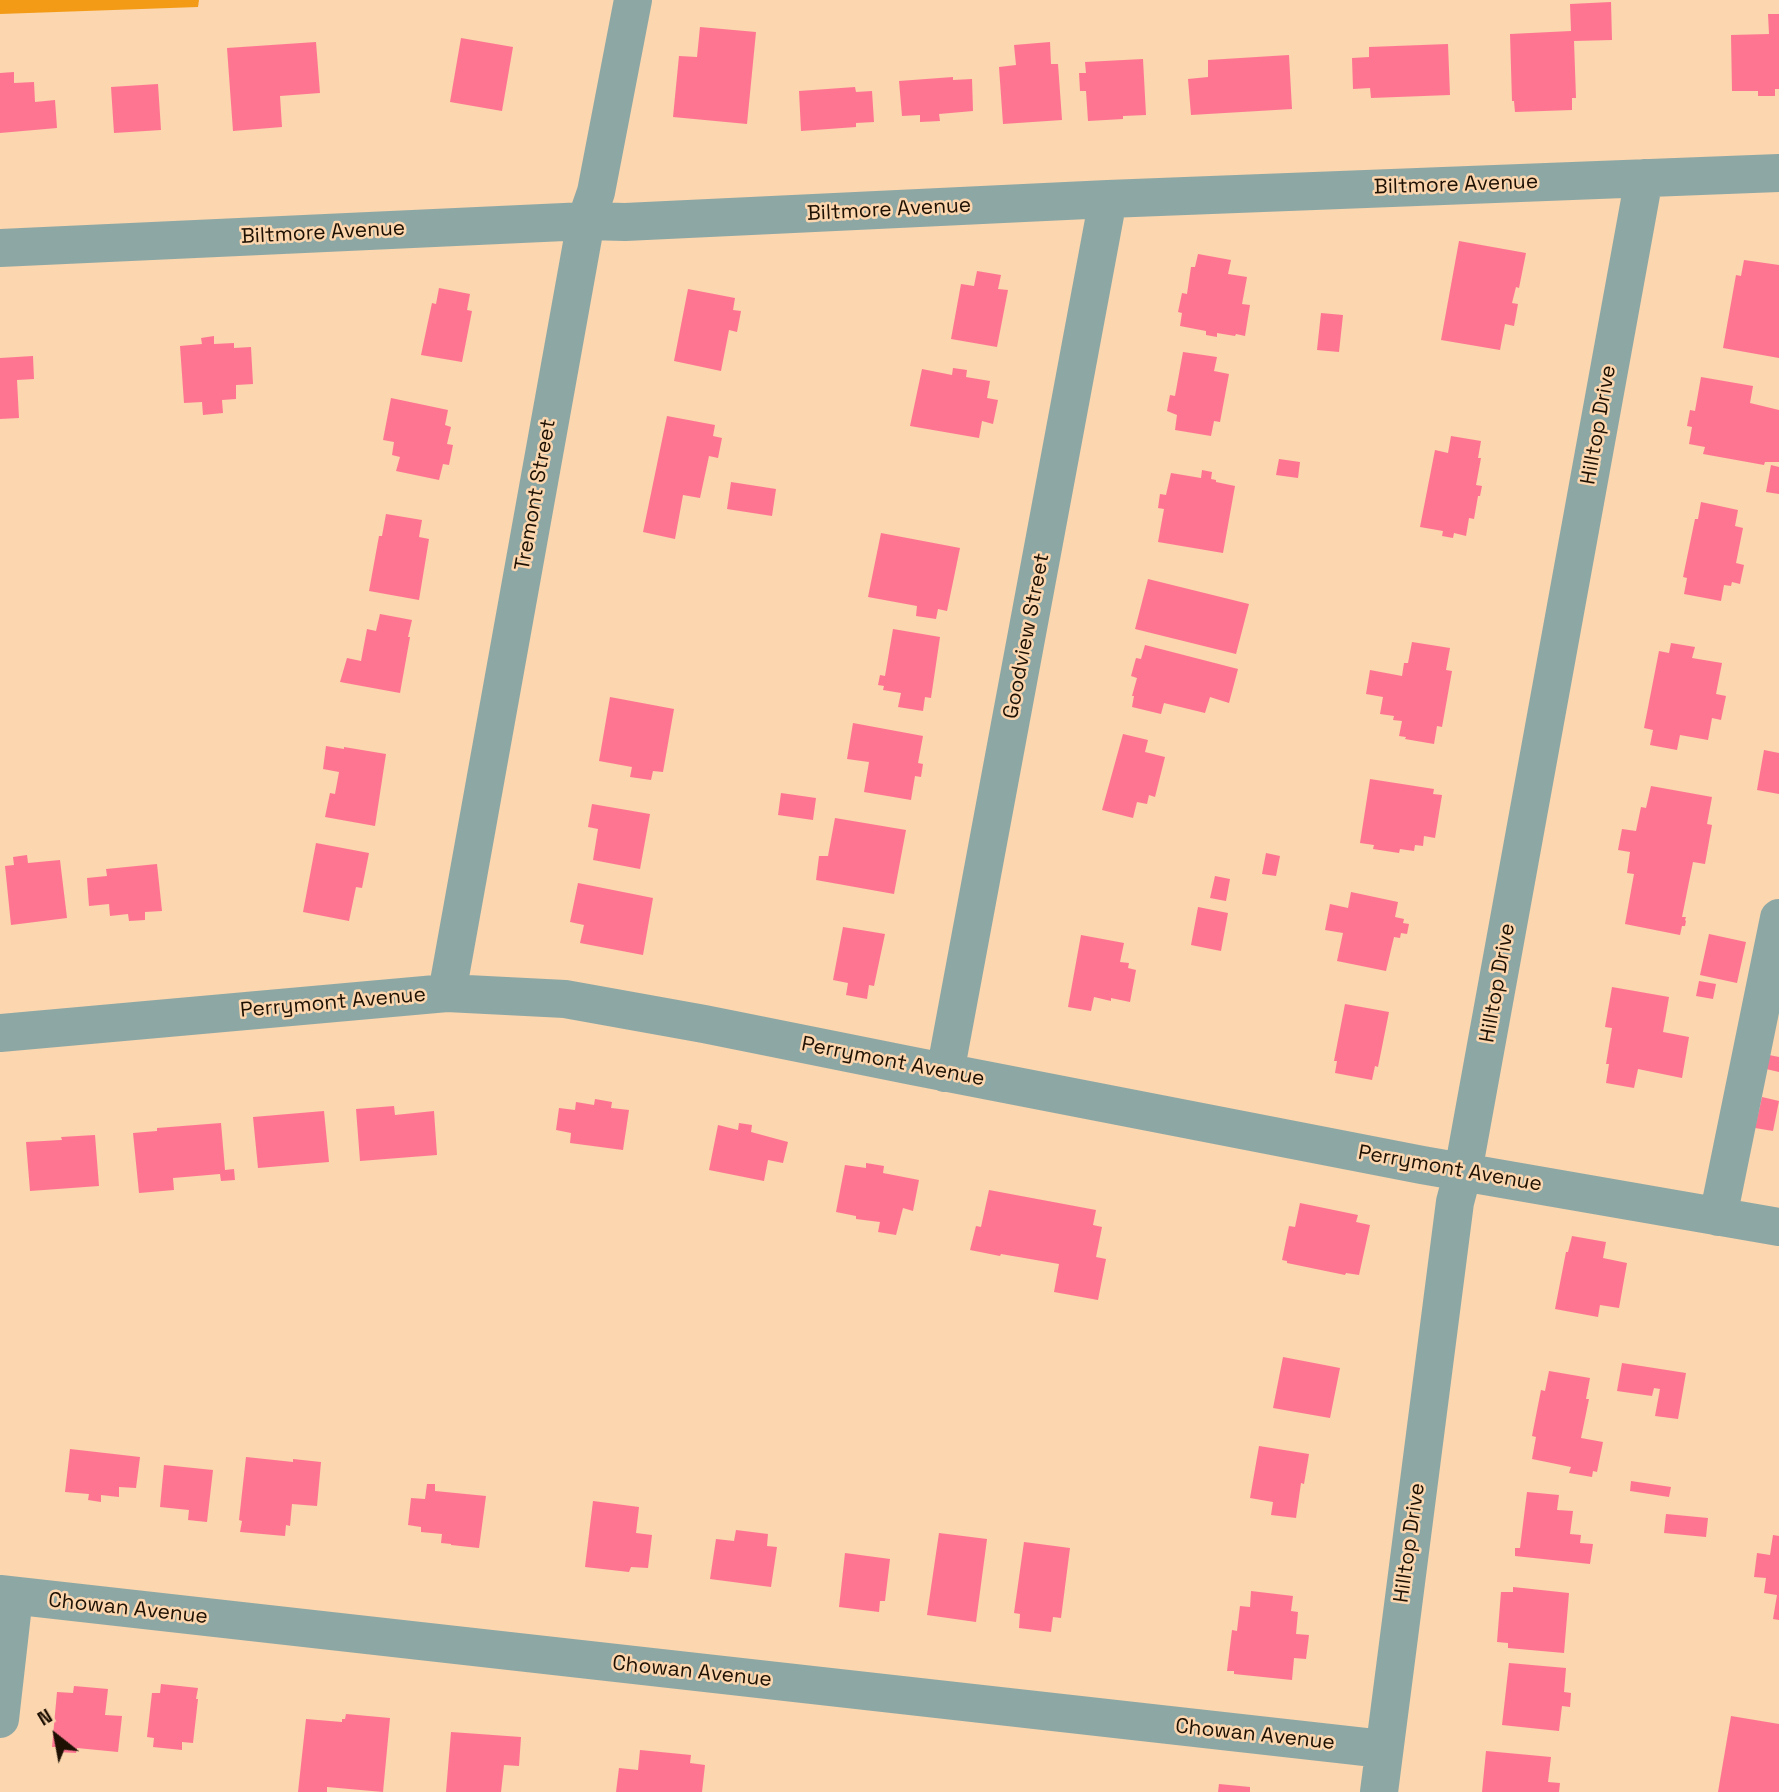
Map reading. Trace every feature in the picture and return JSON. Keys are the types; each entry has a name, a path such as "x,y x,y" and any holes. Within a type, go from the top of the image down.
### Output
{"street":[{"name":"Tremont Street","path":"447,993 586,221 596,192 633,0"},
{"name":"Biltmore Avenue","path":"0,248 586,221 625,222 1108,199 1779,173"},
{"name":"Hilltop Drive","path":"1378,1792 1455,1202 1463,1172 1644,178"},
{"name":"Goodview Street","path":"945,1073 1108,199"},
{"path":"1718,1217 1779,918"},
{"name":"Perrymont Avenue","path":"0,1033 447,993 565,999 1463,1172 1779,1227"},
{"path":"0,1719 7,1595"},
{"name":"Chowan Avenue","path":"7,1595 1383,1749"}],"shaded area":[{"path":"0,0 199,0 198,7 0,14"}],"building":[{"path":"1611,2 1612,40 1574,41 1576,98 1572,98 1572,110 1515,112 1512,101 1510,34 1571,31 1570,4"},
{"path":"1768,14 1779,14 1779,89 1775,89 1775,96 1758,96 1758,91 1732,91 1731,35 1769,34"},
{"path":"700,27 756,32 747,124 673,117 679,56 697,57"},
{"path":"461,38 513,47 502,111 450,102"},
{"path":"316,42 320,93 280,96 282,127 233,131 227,48"},
{"path":"1050,42 1051,64 1058,64 1062,120 1003,124 999,67 1016,65 1014,45"},
{"path":"1448,44 1450,95 1371,98 1370,88 1353,89 1352,58 1369,57 1369,47"},
{"path":"1289,55 1292,109 1191,115 1188,79 1208,77 1208,60"},
{"path":"1143,59 1146,115 1088,121 1086,91 1080,91 1079,73 1086,73 1085,62"},
{"path":"14,72 14,83 34,82 35,102 55,100 57,128 0,133 0,73"},
{"path":"953,77 953,80 972,79 973,111 939,114 940,121 920,122 920,115 902,116 899,81"},
{"path":"158,84 161,130 114,133 111,87"},
{"path":"855,87 856,92 872,91 874,122 856,123 856,127 801,131 799,91"},
{"path":"1459,241 1526,253 1519,288 1516,287 1512,303 1518,304 1514,326 1505,324 1500,350 1441,340"},
{"path":"1198,254 1231,260 1228,274 1247,277 1242,304 1250,305 1245,336 1217,333 1217,337 1206,335 1206,331 1180,326 1182,313 1178,312 1182,293 1187,294 1191,267 1195,267"},
{"path":"1744,260 1779,265 1779,358 1723,348 1736,275 1741,276"},
{"path":"977,271 1001,275 998,289 1008,290 997,347 951,339 961,284 974,286"},
{"path":"439,288 470,294 467,310 472,311 462,362 421,355 432,303 436,304"},
{"path":"688,289 735,298 733,310 741,311 737,332 729,330 721,371 674,361"},
{"path":"1321,313 1343,315 1339,352 1317,350"},
{"path":"214,336 214,344 234,343 234,348 251,347 253,384 236,385 236,399 222,400 223,413 203,415 202,402 184,403 180,346 202,344 201,338"},
{"path":"1183,352 1217,357 1214,371 1229,374 1220,422 1214,421 1211,436 1175,430 1177,415 1167,411 1170,395 1175,396"},
{"path":"33,356 34,379 17,380 19,418 0,419 0,358"},
{"path":"953,368 967,370 966,377 990,381 987,398 998,400 993,424 982,421 979,438 910,426 922,369 952,375"},
{"path":"1701,377 1753,386 1750,403 1779,410 1779,462 1765,462 1764,465 1703,454 1705,447 1689,444 1692,427 1687,426 1690,410 1695,411"},
{"path":"391,398 448,410 445,425 451,427 447,444 453,445 449,465 443,464 439,480 396,471 400,457 392,455 394,442 383,440"},
{"path":"667,416 715,425 713,436 722,438 718,458 709,456 700,498 683,495 675,539 643,532"},
{"path":"1451,436 1481,441 1476,485 1482,486 1474,519 1469,518 1466,536 1454,533 1453,538 1442,536 1443,531 1420,527 1435,450 1448,453"},
{"path":"1279,459 1300,462 1298,478 1276,475"},
{"path":"1771,465 1779,467 1779,494 1766,492"},
{"path":"1202,470 1212,472 1211,479 1216,482 1235,486 1223,553 1158,542 1164,509 1158,508 1160,494 1166,495 1171,473 1201,478"},
{"path":"731,482 776,489 772,516 727,509"},
{"path":"1701,502 1738,510 1735,526 1743,528 1736,563 1744,565 1740,584 1732,582 1731,586 1724,585 1721,601 1684,594 1687,578 1683,577"},
{"path":"386,514 422,520 419,537 429,539 419,600 369,591"},
{"path":"881,533 960,548 947,611 938,609 936,619 916,616 917,606 868,597"},
{"path":"1148,579 1249,604 1236,654 1135,629"},
{"path":"380,614 412,620 400,693 340,682 347,658 361,661 367,629 376,631"},
{"path":"893,629 940,637 931,698 925,697 923,711 898,707 901,693 883,690 884,686 878,685 880,675 885,676"},
{"path":"1412,642 1450,648 1446,670 1452,671 1442,727 1437,726 1434,744 1399,736 1402,721 1393,720 1394,716 1380,714 1383,697 1366,694 1370,670 1402,676"},
{"path":"1671,643 1695,647 1692,658 1722,663 1716,694 1726,696 1721,720 1712,718 1708,740 1680,735 1677,750 1650,745 1653,730 1644,728 1659,651 1669,653"},
{"path":"1145,645 1238,669 1229,703 1210,697 1205,713 1164,703 1161,714 1132,707 1137,678 1131,676 1136,658 1141,659"},
{"path":"610,697 674,709 663,772 653,771 651,780 630,777 632,767 599,761"},
{"path":"853,723 923,736 918,763 923,764 921,777 915,776 911,800 864,792 869,762 847,759"},
{"path":"1123,734 1148,740 1145,752 1165,757 1155,797 1149,795 1147,804 1137,802 1133,818 1102,810"},
{"path":"326,746 386,754 375,826 325,817 330,793 335,794 339,772 323,769"},
{"path":"1764,750 1779,753 1779,794 1757,790"},
{"path":"1370,779 1434,789 1433,794 1442,795 1435,838 1424,836 1423,846 1415,845 1414,851 1400,849 1399,853 1373,849 1374,845 1360,843"},
{"path":"1651,786 1712,797 1707,824 1712,825 1705,864 1693,862 1682,917 1686,917 1686,921 1680,935 1625,924 1634,874 1627,873 1630,852 1618,850 1622,829 1636,831 1641,807 1646,808"},
{"path":"781,793 816,798 813,820 778,815"},
{"path":"592,804 650,814 640,869 593,860 598,829 588,827"},
{"path":"835,818 906,830 894,894 816,880 819,856 828,856"},
{"path":"316,843 369,853 362,888 356,887 349,921 303,912"},
{"path":"1266,853 1280,856 1276,876 1262,874"},
{"path":"27,855 28,863 60,860 67,918 11,925 5,866 14,865 13,857"},
{"path":"157,864 162,911 145,912 145,920 129,921 128,914 110,916 109,904 89,906 87,878 107,876 106,869"},
{"path":"1215,876 1230,879 1226,901 1210,898"},
{"path":"578,883 653,898 643,955 580,943 584,925 570,922"},
{"path":"1351,892 1398,902 1395,917 1404,919 1403,923 1409,924 1407,934 1401,933 1400,938 1394,937 1386,971 1337,961 1343,933 1325,930 1330,904 1348,908"},
{"path":"1198,907 1228,913 1221,951 1191,945"},
{"path":"843,927 885,934 874,986 869,985 867,999 846,995 848,983 833,980"},
{"path":"1709,934 1746,942 1737,983 1700,975"},
{"path":"1081,935 1124,943 1120,962 1129,963 1128,968 1136,970 1130,1002 1094,997 1091,1011 1068,1007"},
{"path":"1699,981 1716,984 1713,999 1696,996"},
{"path":"1612,987 1669,997 1663,1032 1689,1037 1682,1078 1638,1069 1634,1088 1606,1083 1612,1028 1605,1027"},
{"path":"1345,1004 1389,1012 1378,1067 1375,1066 1372,1080 1335,1073 1337,1061 1334,1061"},
{"path":"1769,1055 1779,1057 1779,1072 1766,1069"},
{"path":"1762,1097 1779,1101 1773,1131 1755,1128"},
{"path":"595,1099 612,1102 611,1108 629,1110 623,1150 570,1143 571,1133 556,1130 559,1108 575,1110 576,1102 594,1105"},
{"path":"394,1106 395,1115 434,1111 437,1155 360,1161 356,1109"},
{"path":"324,1111 329,1162 258,1168 253,1117"},
{"path":"221,1123 225,1170 234,1169 235,1180 221,1181 220,1174 173,1178 174,1190 139,1193 133,1133 157,1131 157,1128"},
{"path":"739,1123 752,1125 751,1132 788,1142 783,1163 768,1160 764,1181 709,1170 718,1125 738,1130"},
{"path":"95,1135 99,1186 30,1191 26,1142"},
{"path":"866,1163 884,1166 883,1173 919,1180 913,1211 903,1208 896,1235 878,1232 880,1222 856,1219 856,1216 836,1212 845,1165 866,1168"},
{"path":"989,1190 1096,1210 1093,1225 1102,1227 1096,1257 1106,1259 1098,1300 1054,1292 1059,1264 970,1250 976,1226 981,1227"},
{"path":"1300,1203 1358,1215 1356,1222 1370,1225 1359,1275 1345,1275 1282,1260 1289,1226 1295,1227"},
{"path":"1572,1236 1606,1242 1603,1258 1627,1263 1619,1308 1600,1305 1598,1317 1555,1309 1566,1252"},
{"path":"1283,1357 1340,1368 1330,1418 1273,1408"},
{"path":"1622,1363 1686,1373 1678,1419 1655,1416 1660,1389 1654,1388 1652,1396 1617,1391"},
{"path":"1549,1371 1590,1378 1586,1399 1589,1399 1581,1438 1603,1442 1597,1472 1593,1471 1592,1477 1569,1473 1571,1467 1532,1459 1536,1437 1532,1436 1541,1390 1545,1391"},
{"path":"1259,1446 1309,1454 1296,1518 1271,1515 1273,1502 1250,1498"},
{"path":"70,1449 140,1457 136,1488 119,1487 119,1497 101,1495 101,1502 88,1500 89,1494 65,1492"},
{"path":"246,1457 321,1462 317,1506 292,1504 290,1526 286,1525 285,1536 240,1532"},
{"path":"164,1465 213,1470 207,1522 188,1520 189,1510 160,1507"},
{"path":"1631,1481 1671,1487 1669,1497 1630,1491"},
{"path":"427,1484 435,1484 435,1491 486,1496 479,1548 441,1543 442,1534 421,1532 421,1527 408,1525 411,1498 425,1499"},
{"path":"1527,1492 1559,1495 1557,1510 1573,1511 1570,1534 1581,1535 1580,1543 1593,1544 1590,1564 1515,1556 1515,1548 1520,1548"},
{"path":"593,1501 639,1507 636,1533 652,1535 648,1568 631,1567 629,1572 585,1567"},
{"path":"1666,1514 1708,1518 1706,1537 1664,1533"},
{"path":"736,1530 768,1534 767,1546 777,1547 771,1587 710,1579 716,1539 734,1541"},
{"path":"939,1533 987,1539 976,1622 927,1615"},
{"path":"1773,1535 1779,1536 1779,1620 1773,1619 1777,1595 1764,1593 1766,1578 1754,1577 1757,1553 1770,1555"},
{"path":"1024,1542 1070,1548 1061,1618 1053,1617 1051,1632 1019,1628 1020,1614 1014,1613"},
{"path":"845,1553 890,1559 885,1601 880,1601 879,1612 839,1607"},
{"path":"1513,1587 1569,1593 1564,1653 1508,1648 1508,1643 1497,1642 1501,1592 1513,1592"},
{"path":"1251,1591 1293,1596 1291,1611 1298,1612 1296,1634 1309,1635 1306,1659 1294,1658 1292,1680 1227,1671 1232,1630 1237,1631 1240,1606 1250,1607"},
{"path":"1509,1663 1566,1668 1564,1692 1571,1693 1570,1707 1562,1706 1559,1731 1502,1725"},
{"path":"161,1684 198,1688 193,1743 182,1742 182,1750 153,1747 154,1738 147,1737 152,1693 160,1693"},
{"path":"74,1686 108,1689 105,1715 122,1716 118,1752 77,1748 76,1753 57,1752 58,1747 52,1747 57,1692 73,1693"},
{"path":"346,1714 390,1718 383,1792 327,1787 327,1792 298,1792 306,1719 342,1722"},
{"path":"1731,1716 1779,1724 1779,1792 1718,1792"},
{"path":"451,1732 521,1737 519,1766 504,1765 501,1792 446,1792"},
{"path":"640,1750 691,1755 690,1763 705,1765 702,1792 616,1792 619,1768 638,1770"},
{"path":"1486,1751 1551,1757 1548,1782 1560,1783 1559,1792 1482,1792"},
{"path":"1219,1784 1250,1787 1250,1792 1218,1792"}]}
